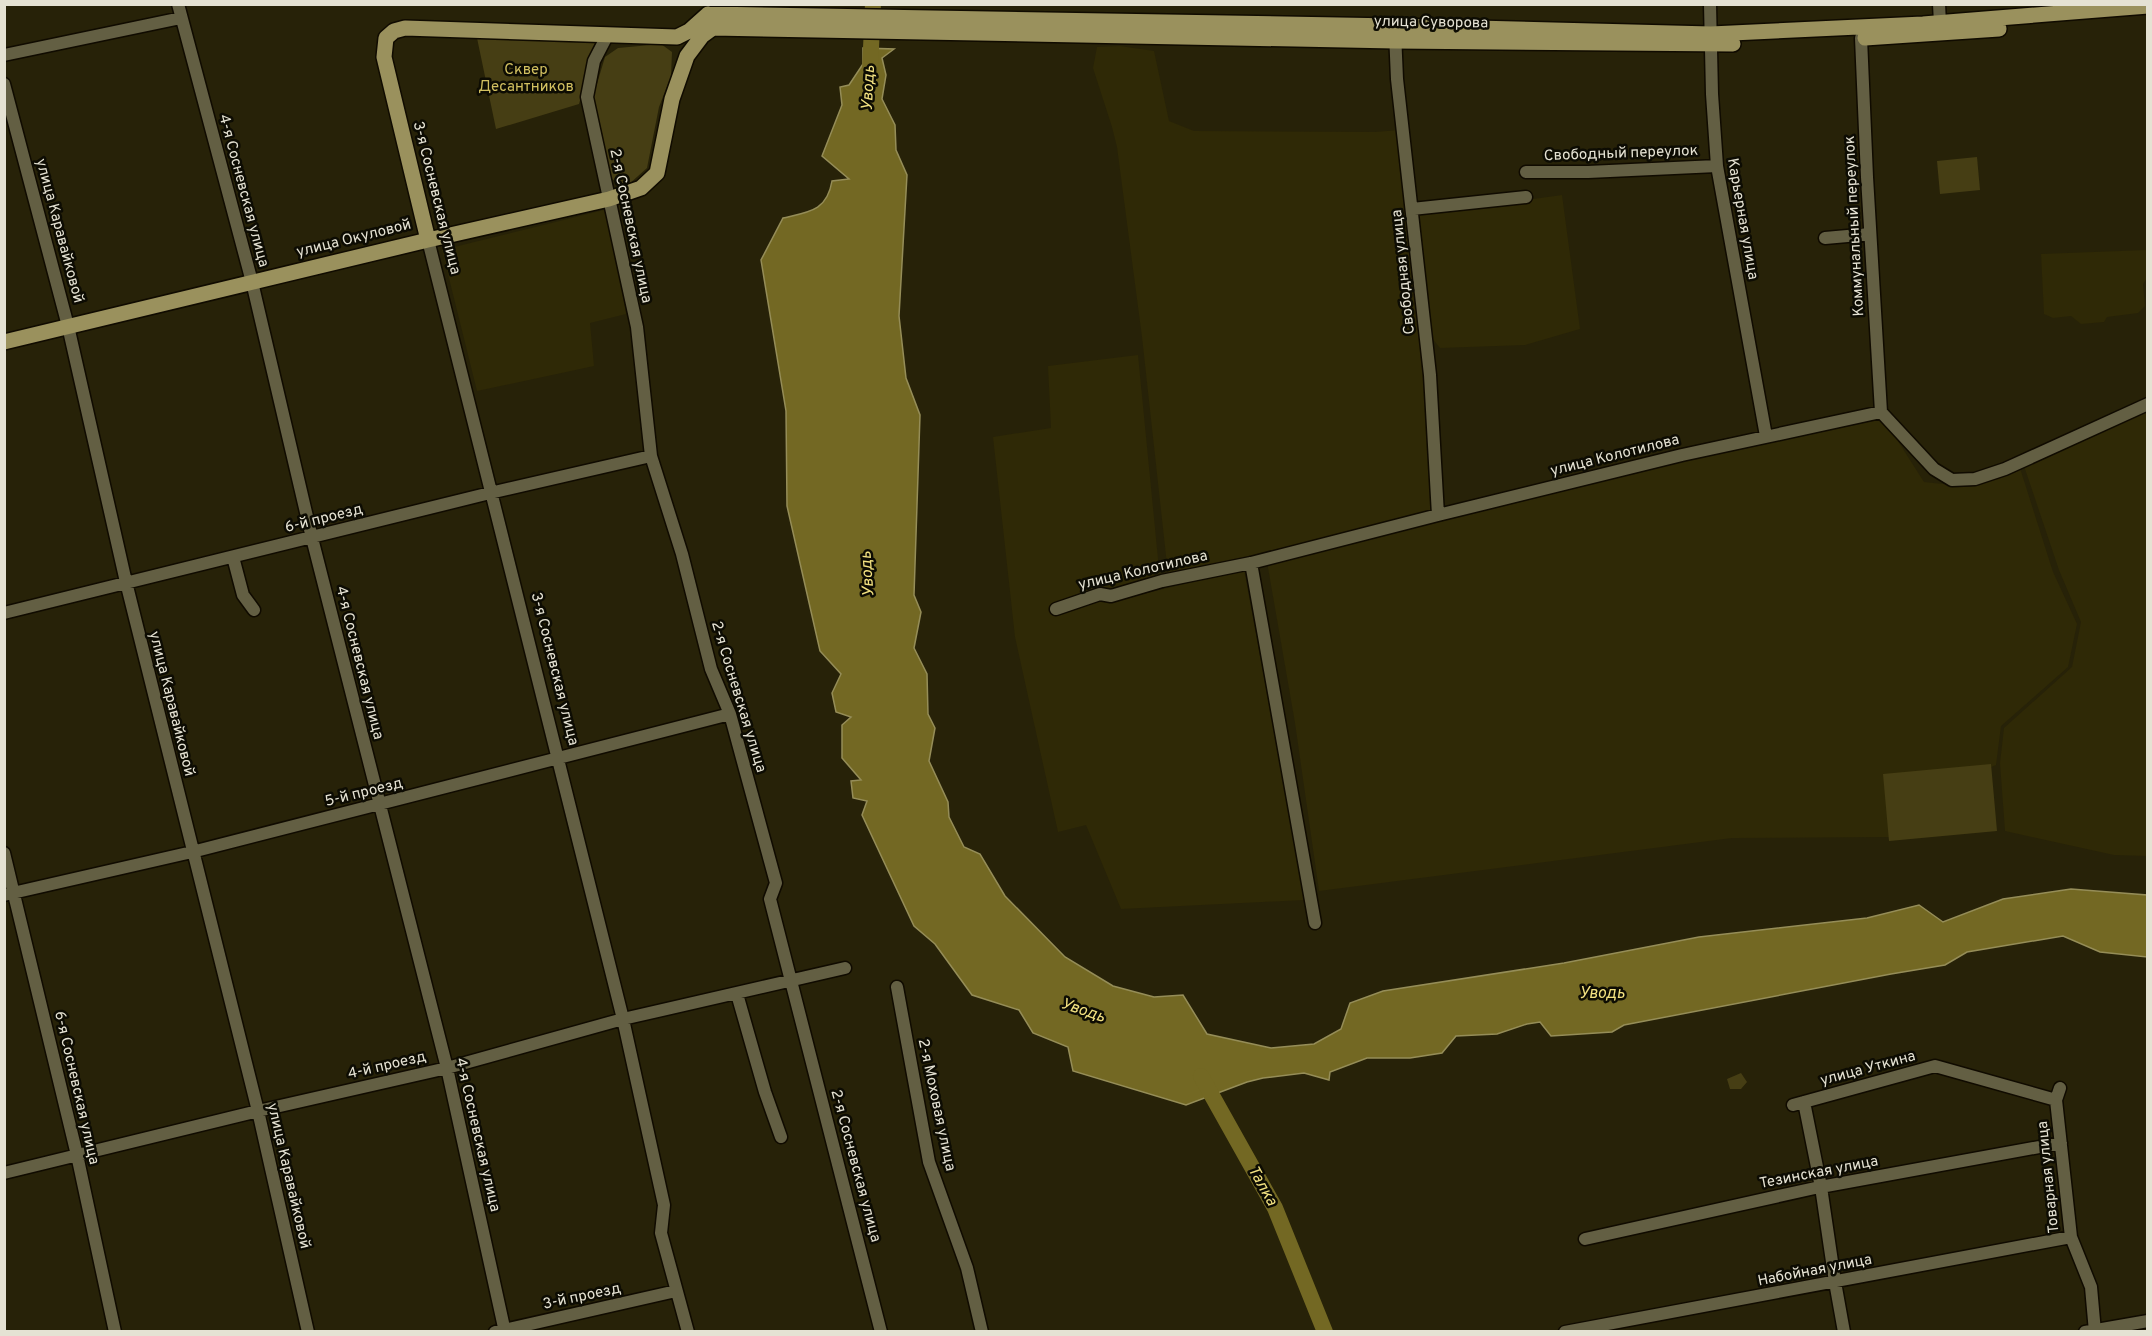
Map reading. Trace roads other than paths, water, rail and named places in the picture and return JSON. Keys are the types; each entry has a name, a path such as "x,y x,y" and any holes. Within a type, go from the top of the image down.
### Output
{"main road":[{"name":"улица Суворова","path":"1711,40 2148,6"},
{"name":"улица Суворова","path":"708,16 825,23 1711,40 1861,38 2148,16"},
{"path":"608,34 676,37 689,31 708,16"},
{"name":"улица Окуловой","path":"4,342 609,199 641,188 657,173 672,99 683,65 708,16"},
{"name":"3-я Сосневская улица","path":"428,240 384,57 386,38 394,31 405,28 608,34"}],"street":[{"name":"4-я Сосневская улица","path":"178,4 252,282 312,538 447,1068 501,1331"},
{"name":"Карьерная улица","path":"1710,4 1717,166 1766,436"},
{"path":"1939,4 1940,23"},
{"path":"4,55 181,18"},
{"name":"2-я Сосневская улица","path":"608,34 594,61 587,98 637,327 651,456 682,554 711,669 730,714 776,884 770,899 881,1332"},
{"name":"Свободная улица","path":"1395,34 1397,79 1430,375 1438,515"},
{"name":"Коммунальный переулок","path":"1861,38 1881,412"},
{"name":"улица Каравайковой","path":"4,84 68,326 126,582 258,1111 308,1332"},
{"name":"Свободный переулок","path":"1526,171 1588,172 1717,166"},
{"path":"1412,209 1526,197"},
{"path":"1825,238 1870,234"},
{"name":"3-я Сосневская улица","path":"428,240 623,1019 664,1205 661,1233 688,1332"},
{"path":"1881,412 1934,469 1952,480 1975,479 2005,469 2148,404"},
{"name":"улица Колотилова","path":"1056,609 1100,594 1111,596 1162,580 1251,563 1438,515 1766,436 1881,412"},
{"name":"6-й проезд","path":"4,613 490,493 651,456"},
{"path":"233,557 243,595 254,610"},
{"path":"1251,563 1315,923"},
{"name":"5-й проезд","path":"9,894 192,852 730,714"},
{"name":"6-я Сосневская улица","path":"4,853 9,894 77,1155 115,1332"},
{"name":"4-й проезд","path":"4,1173 447,1068 623,1019 845,968"},
{"name":"2-я Моховая улица","path":"897,987 929,1162 967,1268 982,1332"},
{"path":"737,994 765,1092 781,1137"},
{"name":"улица Уткина","path":"1821,1187 1798,1103 1935,1066 2058,1094"},
{"name":"Товарная улица","path":"2058,1094 2070,1237 2091,1287 2091,1331"},
{"name":"Тезинская улица","path":"1585,1239 1821,1187 2061,1143"},
{"path":"1821,1187 1845,1332"},
{"name":"Набойная улица","path":"1565,1332 2070,1237"},
{"name":"3-й проезд","path":"501,1331 676,1291"},
{"path":"2091,1331 2148,1321"}],"water":[{"path":"863,48 894,49 882,58 886,75 882,99 895,125 896,150 907,175 899,316 906,378 920,415 914,595 921,612 914,648 927,674 928,714 935,728 929,761 948,802 949,817 964,847 980,854 1005,896 1065,957 1113,986 1154,997 1183,995 1207,1034 1271,1048 1314,1044 1341,1029 1350,1003 1383,991 1564,963 1699,937 1867,918 1919,905 1943,922 2003,899 2071,889 2147,895 2147,957 2100,952 2063,936 1967,952 1945,965 1624,1025 1612,1032 1551,1036 1540,1022 1497,1034 1456,1036 1442,1053 1410,1058 1367,1058 1330,1072 1329,1080 1304,1073 1263,1078 1186,1105 1073,1071 1068,1047 1033,1033 1019,1010 972,995 935,944 914,926 862,815 867,801 853,798 851,781 861,780 842,758 842,725 851,717 836,712 832,693 841,674 820,651 787,506 786,411 761,260 783,218 809,212 826,199 832,181 849,179 822,156 842,105 840,87 849,85 863,64"}],"waterway":[{"name":"Уводь","path":"870,70 873,4"},
{"name":"Талка","path":"1201,1076 1275,1208 1325,1332"}],"park label":[{"name":"Сквер Десантников","path":"526,78"}]}
